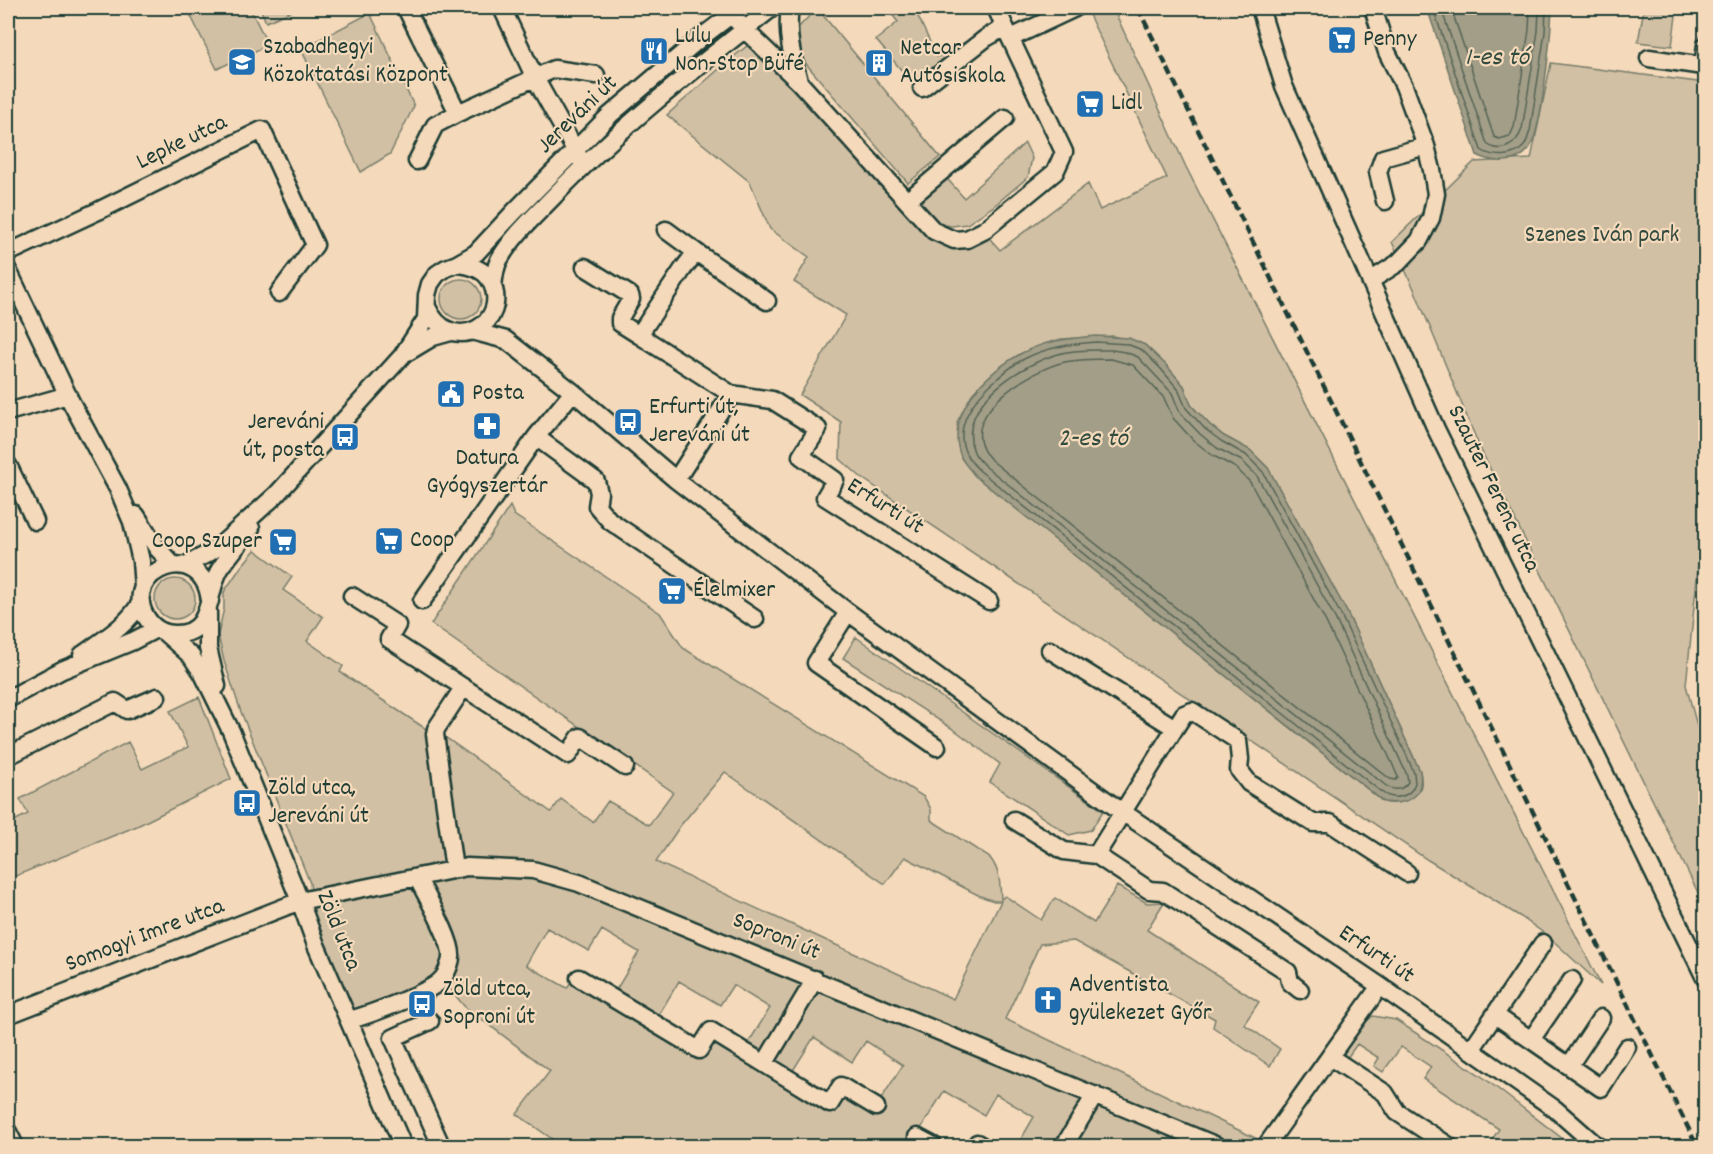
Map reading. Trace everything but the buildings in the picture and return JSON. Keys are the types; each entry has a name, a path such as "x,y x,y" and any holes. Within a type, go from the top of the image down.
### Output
{"street":[{"path":"405,8 458,113"},
{"path":"502,8 535,78 584,165"},
{"name":"Jereváni út","path":"495,304 494,274 502,256 527,224 584,165 623,129 772,8"},
{"path":"790,8 787,24 789,46 799,82"},
{"path":"733,10 744,29 799,82 934,231 954,240 967,239 983,231 1054,172 1064,152 996,8"},
{"path":"922,88 986,38 1075,8"},
{"name":"Szauter Ferenc utca","path":"1260,8 1284,86 1436,429 1706,980"},
{"path":"1370,281 1398,263 1419,241 1431,218 1436,195 1425,146 1404,86 1387,52 1373,8"},
{"name":"Jereváni út","path":"8,699 62,670 133,641 161,631 176,634 186,633 196,628 204,620 213,583 220,569 276,495 402,356 426,319 427,295 430,284 437,274 469,259 486,244 515,211 610,115 733,10"},
{"path":"1649,58 1704,67 1706,45"},
{"path":"417,161 435,126 458,113 554,69 596,75"},
{"path":"907,201 1005,118"},
{"name":"Lepke utca","path":"8,253 262,130 315,245 279,293"},
{"path":"1385,201 1378,172 1383,158 1425,146"},
{"path":"666,230 767,301"},
{"path":"639,335 696,252"},
{"path":"457,264 479,269 488,277 493,287"},
{"name":"Erfurti út","path":"585,267 630,295 631,299 620,318 620,323 731,394 772,400 818,429 801,456 836,480 825,497 989,601"},
{"path":"8,270 68,395 118,489 157,548 178,565 200,575 206,582 209,605"},
{"path":"472,332 487,321 495,304"},
{"path":"495,304 497,317 506,340"},
{"path":"428,307 432,318 451,332"},
{"name":"Jereváni út","path":"402,356 433,337 451,332 472,332"},
{"name":"Erfurti út","path":"472,332 506,340 573,392 676,480 848,612 1122,811 1380,986 1555,1109 1597,1146"},
{"path":"422,601 536,437 573,392"},
{"path":"676,480 731,394"},
{"path":"8,412 68,395"},
{"path":"536,437 596,481 599,493 597,506 610,521 755,619"},
{"path":"8,465 35,521"},
{"path":"118,489 137,540 142,595 148,622 161,631"},
{"name":"Jereváni út","path":"62,670 124,625 134,614 149,576 160,568 178,565 209,553 276,495"},
{"path":"352,596 398,625 389,639 568,755 580,737 625,767"},
{"name":"Zöld utca","path":"209,605 208,648 231,731"},
{"path":"848,612 816,663 937,747"},
{"name":"Zöld utca","path":"161,631 191,656 203,674 231,731 316,945 403,1146"},
{"path":"1050,650 1174,728"},
{"path":"454,869 435,734 463,688"},
{"path":"8,756 115,702 127,710 157,697"},
{"path":"1096,855 1174,728 1184,714 1192,711 1238,741 1239,770 1249,783 1313,823 1330,823 1407,873"},
{"path":"1014,820 1064,852 1096,855 1149,890 1163,891 1288,972 1290,982 1300,990"},
{"name":"Soproni út","path":"300,901 467,867 533,870 579,883 1217,1146"},
{"path":"350,1020 371,1014 421,992 442,979 451,957 447,938 417,877"},
{"name":"Somogyi Imre utca","path":"8,1015 300,901"},
{"path":"1471,1050 1543,943"},
{"path":"579,978 699,1050 711,1031 830,1104 842,1086 876,1107"},
{"path":"765,1063 815,979"},
{"path":"1531,1040 1572,980"},
{"path":"1266,1146 1380,986"},
{"path":"1494,1015 1601,1088 1628,1047"},
{"path":"1569,1066 1601,1018"},
{"path":"430,1021 393,1038 440,1143 436,1146"},
{"path":"1330,1057 1385,1093 1397,1113 1449,1146"},
{"path":"1064,1146 1095,1095"},
{"path":"8,1132 15,1146"},
{"path":"917,1137 934,1146"},
{"path":"975,1146 977,1143 982,1146"}],"green space":[{"path":"187,8 250,8 268,45 217,69"},
{"path":"260,8 299,8 266,22"},
{"path":"817,8 940,157 908,183 807,65 796,49 795,31"},
{"path":"887,8 914,8 937,57 971,39 973,43 914,85 876,40 898,22"},
{"path":"1106,8 1113,8 1186,167 1601,985 1548,936 1521,917 1428,860 862,478 840,459 841,422 800,395 846,315 794,282 809,257 770,229 750,182 667,115 757,38 954,240 983,231 1000,250 1088,184 1100,210 1167,178 1089,15","holes":["1113,336 1145,345 1184,386 1191,405 1210,425 1224,436 1250,450 1268,468 1347,612 1420,771 1419,791 1406,801 1389,803 1381,800 975,476 961,458 957,422 972,394 982,383 1020,354 1061,339"]},
{"path":"1644,8 1677,8 1672,46 1638,42"},
{"path":"370,13 414,106 390,154 361,172 301,49"},
{"name":"Szenes Iván park","path":"1551,63 1705,83 1706,490 1686,685 1705,756 1705,907 1480,448 1415,291 1392,242 1474,162 1531,159"},
{"path":"1025,143 1032,158 1028,177 995,205 967,224 952,226 937,224 914,199 943,174 964,198"},
{"path":"461,279 475,285 481,299 475,313 461,319 447,313 441,299 447,285"},
{"path":"510,506 514,515 660,613 683,648 924,797 931,809 931,820 990,858 998,872 1001,899 1005,896 1041,920 1055,898 1094,923 1117,886 1147,903 1164,902 1147,930 1259,1002 1244,1024 1280,1049 1270,1066 1213,1027 1215,1019 1074,941 1040,944 1005,1019 1268,1144 1266,1146 1017,1146 1034,1117 996,1094 984,1115 944,1091 920,1130 934,1146 562,1146 517,1114 550,1071 464,1006 442,979 350,1020 316,945 310,883 241,712 218,635 224,608 224,592 255,550 292,577 283,590 323,617 307,641 343,666 340,672 426,729 442,735 551,812 561,799 593,822 608,801 649,825 673,792 431,624","holes":["725,772 885,884 905,857 980,896 1001,901 953,999 656,862 680,826","547,928 589,951 602,930 639,952 616,990 658,1016 679,981 720,1005 733,985 770,1008 747,1045 792,1072 814,1037 852,1062 866,1041 903,1065 876,1107 841,1086 830,1104 711,1031 699,1050 575,975 567,988 526,965"]},
{"path":"175,579 189,585 195,599 189,613 175,619 161,613 155,599 161,585"},
{"path":"856,637 1103,811 1091,830 1069,835 990,782 1000,764 956,731 843,658"},
{"path":"199,697 231,779 137,826 8,879 8,824 28,814 20,799 128,742 142,769 188,747 170,711"},
{"path":"1373,1016 1396,1020 1480,1075 1572,1146 1488,1146 1499,1129 1423,1079 1431,1067 1401,1047 1383,1072 1374,1066 1379,1058 1357,1044 1347,1058 1343,1053 1360,1027"}],"water":[{"name":"1-es tó","path":"1427,8 1552,8 1548,60 1538,125 1533,141 1523,155 1511,160 1497,161 1477,155"},
{"name":"2-es tó","path":"1096,336 1129,338 1145,345 1184,386 1191,405 1210,425 1224,436 1250,450 1268,468 1347,612 1420,771 1419,788 1412,798 1393,803 1384,802 975,476 964,462 957,441 958,426 963,411 981,384 1007,362 1038,346"}],"railway":[{"path":"1138,8 1697,1146"}],"place":[{"name":"Penny","path":"1342,40"},
{"name":"Lulu Non-Stop Büfé","path":"654,51"},
{"name":"Szabadhegyi Közoktatási Központ","path":"242,62"},
{"name":"Netcar Autósiskola","path":"879,63"},
{"name":"Lidl","path":"1090,104"},
{"name":"Posta","path":"451,394"},
{"name":"Erfurti út, Jereváni út","path":"628,422"},
{"name":"Datura Gyógyszertár","path":"487,426"},
{"name":"Jereváni út, posta","path":"345,437"},
{"name":"Coop","path":"389,541"},
{"name":"Coop Szuper","path":"283,542"},
{"name":"Élelmixer","path":"672,591"},
{"name":"Zöld utca, Jereváni út","path":"247,803"},
{"name":"Adventista gyülekezet Győr","path":"1048,1000"},
{"name":"Zöld utca, Soproni út","path":"422,1004"}]}
